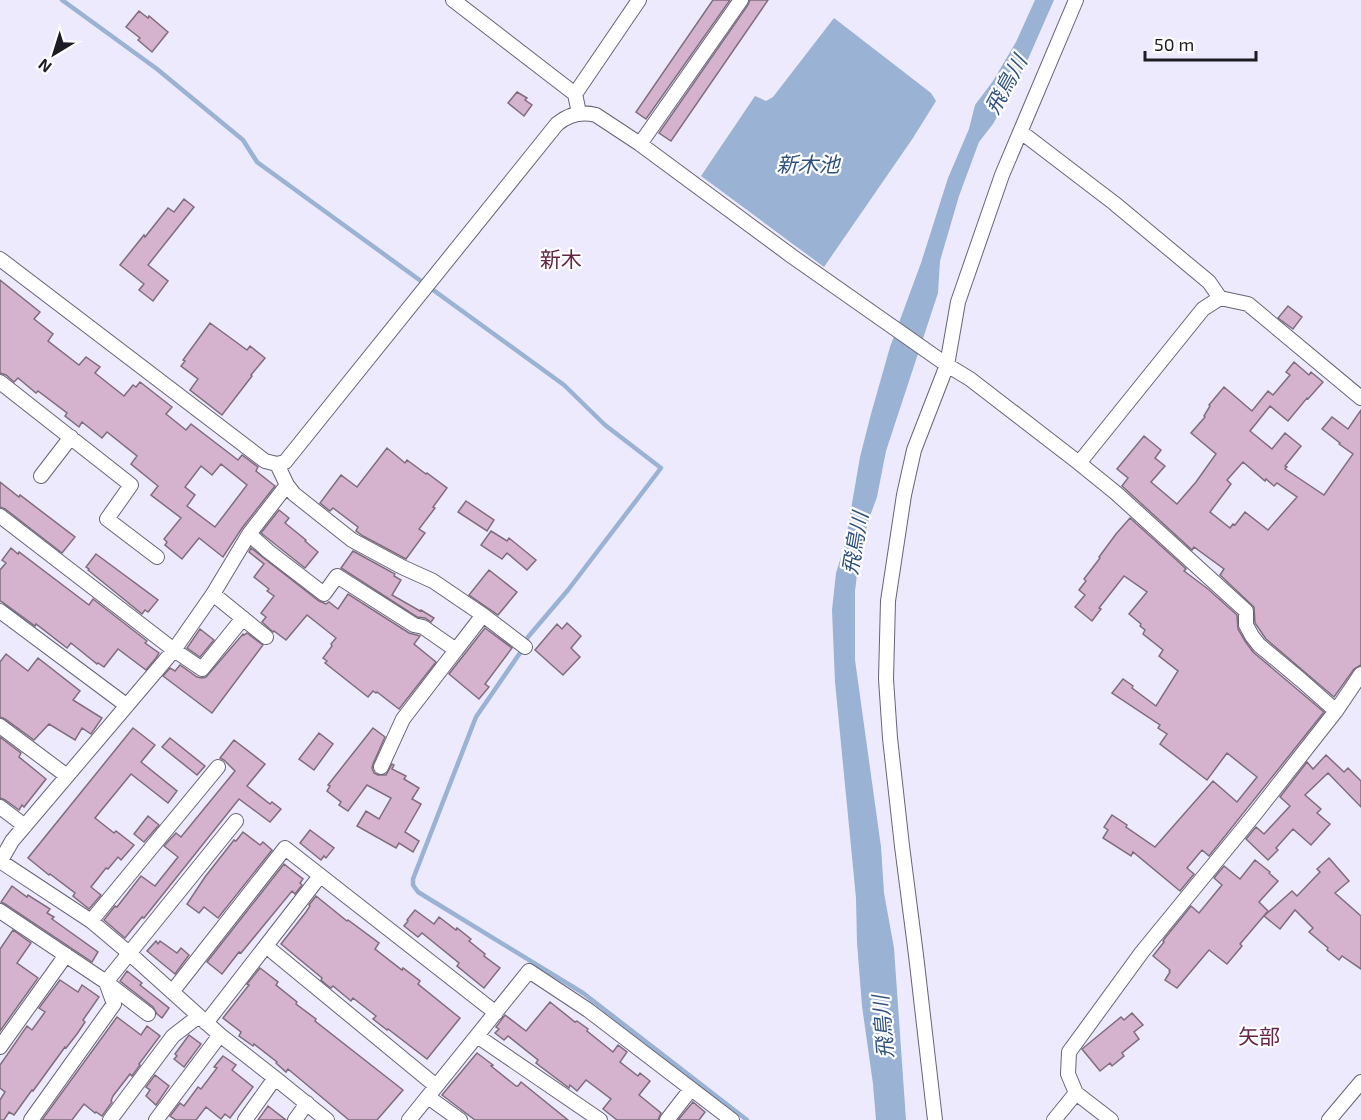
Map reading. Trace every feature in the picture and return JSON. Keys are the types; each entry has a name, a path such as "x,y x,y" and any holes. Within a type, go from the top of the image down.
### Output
{"street":[{"path":"453,0 574,94 579,113"},
{"path":"574,94 639,0"},
{"path":"640,144 741,0"},
{"path":"935,1120 890,738 886,679 888,601 904,495 914,450 944,363 958,302 999,184 1076,0"},
{"path":"281,463 557,124 571,115 588,113 596,115 640,144 793,257 970,379 1079,463 1116,493 1246,611 1246,625 1259,645 1336,711"},
{"path":"1021,132 1114,203 1209,282 1220,298 1248,304 1361,398"},
{"path":"0,259 256,454 265,460 281,463"},
{"path":"1079,463 1203,309 1220,298"},
{"path":"0,382 131,485 107,519 157,557"},
{"path":"42,476 71,437"},
{"path":"281,463 287,486 294,494 352,540 433,581 525,647"},
{"path":"287,486 249,534 213,594 174,650 12,841 0,862 91,921 220,1035 327,1120"},
{"path":"0,516 202,669 243,618"},
{"path":"249,534 324,594 337,576 414,625 423,627 456,650"},
{"path":"213,594 266,637"},
{"path":"0,611 126,705"},
{"path":"381,767 403,720 483,615"},
{"path":"1111,1120 1076,1093 1068,1074 1069,1052 1142,952 1336,711 1355,694 1361,674"},
{"path":"0,726 67,776"},
{"path":"91,921 218,767"},
{"path":"0,807 25,826"},
{"path":"106,982 237,821"},
{"path":"172,992 285,849 496,1013"},
{"path":"110,1120 173,1036 202,1019 266,946 320,876"},
{"path":"0,911 106,982 147,1014"},
{"path":"266,946 432,1092 460,1120"},
{"path":"0,1047 66,955"},
{"path":"409,1120 529,971 588,1010 732,1120"},
{"path":"31,1120 114,1004 106,982"},
{"path":"156,1120 220,1035"},
{"path":"477,1036 600,1120"},
{"path":"245,1120 275,1078"},
{"path":"1329,1120 1361,1082"},
{"path":"667,1120 691,1089"},
{"path":"1054,1120 1076,1093"},
{"path":"295,1120 307,1103"}],"water":[{"name":"飛鳥川","path":"1035,0 1054,0 1025,66 993,124 979,142 959,196 940,261 938,293 886,451 877,497 860,551 855,591 855,660 881,847 884,893 894,948 906,1120 876,1120 862,1006 856,898 835,682 832,610 836,573 845,544 860,457 871,414 890,347 921,263 948,178 969,129 975,105 993,81 1016,42"},
{"name":"新木池","path":"834,18 931,93 936,101 824,267 701,176 755,96 766,101 773,97"}],"building":[{"path":"713,0 730,0 646,119 636,112"},
{"path":"750,0 768,0 671,141 659,133"},
{"path":"139,11 148,18 149,16 168,32 152,52 126,27"},
{"path":"517,92 527,98 525,100 532,105 524,116 508,103"},
{"path":"184,199 194,207 148,265 168,281 153,301 139,290 144,284 120,265 168,208 174,212"},
{"path":"0,280 40,312 34,319 53,334 48,341 79,365 86,357 100,367 95,373 124,396 133,385 136,387 140,382 172,407 166,414 186,430 191,424 238,460 242,455 258,467 256,471 275,486 242,528 223,557 199,538 182,559 165,545 167,542 164,539 181,518 151,495 158,486 131,464 137,456 107,432 102,438 82,422 79,427 65,416 67,413 38,391 36,393 18,378 14,382 0,373","holes":["221,464 247,485 215,527 187,506 195,495 185,487 201,466 212,475"]},
{"path":"1288,306 1302,317 1293,329 1278,318"},
{"path":"210,323 247,350 250,346 265,358 222,415 190,390 198,379 181,366"},
{"path":"1294,362 1309,375 1311,372 1323,382 1288,421 1270,406 1250,431 1272,449 1285,433 1301,446 1285,469 1324,495 1353,454 1322,429 1332,417 1348,429 1361,410 1361,665 1354,669 1334,697 1266,639 1255,623 1254,607 1220,575 1224,569 1194,547 1192,550 1122,486 1128,478 1117,469 1144,436 1161,450 1155,458 1165,466 1151,482 1177,504 1216,454 1191,433 1205,417 1209,405 1224,387 1252,411 1268,391 1273,395 1290,375 1286,372","holes":["1243,462 1265,481 1266,479 1274,486 1277,483 1297,497 1268,530 1245,512 1230,528 1210,512 1231,484 1227,480"]},
{"path":"387,448 405,463 407,460 447,488 419,529 425,533 406,559 363,536 356,531 358,527 333,508 330,511 320,503 341,475 357,487"},
{"path":"0,482 75,537 62,553 0,507"},
{"path":"466,501 494,520 487,531 458,512"},
{"path":"279,510 289,518 285,523 318,552 305,568 261,533"},
{"path":"1130,518 1181,564 1186,569 1184,571 1237,615 1238,629 1253,652 1324,712 1209,856 1202,850 1187,868 1194,874 1180,891 1133,852 1131,856 1103,838 1108,830 1104,827 1112,815 1155,847 1213,781 1237,802 1257,777 1227,753 1207,780 1160,744 1167,734 1158,728 1160,725 1112,693 1123,679 1156,706 1178,671 1159,656 1163,650 1143,634 1145,630 1140,626 1141,624 1129,614 1147,592 1124,576 1099,608 1101,609 1092,621 1075,607 1085,595 1079,590 1086,581 1084,579"},
{"path":"491,531 507,541 509,538 536,560 527,570 507,553 502,559 481,545"},
{"path":"11,548 89,605 93,599 147,641 145,643 159,653 156,658 146,670 118,649 104,667 71,643 67,648 36,624 35,626 0,601 0,570 6,563 2,560"},
{"path":"251,548 319,601 326,604 329,602 338,609 348,594 409,633 420,636 414,644 436,662 399,709 377,692 373,691 368,697 325,663 327,661 323,658 336,638 307,615 286,640 262,622 266,617 261,613 274,596 254,577 264,564 249,552"},
{"path":"353,551 395,574 394,576 401,580 392,595 434,618 431,622 417,617 341,568"},
{"path":"96,554 158,600 148,612 145,610 142,614 88,570 86,567"},
{"path":"489,570 517,592 498,615 469,595"},
{"path":"567,623 581,636 571,648 580,657 563,675 535,650 557,624 562,629"},
{"path":"485,628 512,648 485,684 489,687 479,699 449,674"},
{"path":"200,629 214,640 200,657 187,648"},
{"path":"247,633 263,645 212,713 163,676 170,668 175,671 180,665 197,677 206,677 243,634"},
{"path":"6,654 28,671 38,658 80,691 73,700 102,718 91,734 82,728 75,740 49,724 34,740 0,717 0,662"},
{"path":"133,728 155,745 141,762 177,791 168,803 131,774 95,818 134,845 121,860 118,857 108,869 106,868 91,887 101,895 89,909 73,896 75,893 28,858"},
{"path":"373,728 385,737 373,764 374,773 386,775 392,764 394,765 392,769 406,776 404,779 419,788 412,799 421,804 405,832 419,841 413,852 399,843 396,848 357,826 366,811 379,819 391,798 367,785 348,811 339,805 341,802 327,791 330,786 328,785"},
{"path":"319,733 333,744 314,770 299,759"},
{"path":"0,737 21,753 19,757 46,779 24,807 22,805 19,810 0,798"},
{"path":"170,738 205,766 197,775 162,747"},
{"path":"234,740 265,764 247,786 270,804 272,802 281,809 270,822 239,799 144,918 142,917 125,938 104,920 141,876 155,886 178,857 164,846 176,833 181,837 235,771 220,758"},
{"path":"1326,755 1344,772 1348,768 1361,781 1361,807 1328,773 1305,795 1321,809 1317,813 1330,824 1311,845 1293,829 1268,860 1246,839 1256,827 1264,834 1290,806 1280,797 1307,762 1313,769"},
{"path":"148,816 159,825 144,842 134,834"},
{"path":"310,830 334,848 326,858 324,856 321,860 300,843"},
{"path":"243,832 260,845 263,842 272,850 218,918 204,907 199,913 187,904 205,877"},
{"path":"1329,858 1349,881 1335,893 1361,916 1361,969 1342,956 1339,960 1327,950 1328,948 1309,932 1313,928 1295,910 1280,929 1264,916 1292,891 1297,896 1320,872 1317,869"},
{"path":"1255,860 1278,881 1259,902 1268,911 1240,944 1242,946 1227,964 1209,950 1177,988 1165,980 1170,970 1153,956 1165,938 1191,906 1199,913 1222,885 1214,878 1224,866 1240,879"},
{"path":"284,864 303,879 300,883 302,885 295,894 292,891 222,974 207,962"},
{"path":"12,886 50,909 47,913 54,917 52,919 98,952 92,962 1,902"},
{"path":"316,896 379,943 375,949 420,981 418,984 460,1018 427,1059 373,1019 376,1016 353,998 351,1001 333,986 331,988 328,986 321,980 322,978 281,944"},
{"path":"415,910 434,924 439,917 456,930 457,928 471,939 469,941 485,954 484,956 500,968 484,988 457,966 459,963 422,933 418,937 404,926"},
{"path":"13,930 31,943 17,963 38,978 0,1031 0,949"},
{"path":"156,941 158,944 160,941 177,953 181,948 189,955 175,974 147,951"},
{"path":"260,968 278,982 276,985 316,1019 315,1021 403,1090 377,1120 349,1120 288,1069 286,1072 254,1044 253,1046 239,1036 241,1032 223,1018"},
{"path":"127,971 142,983 140,985 169,1008 162,1018 153,1007 120,981"},
{"path":"60,980 78,992 82,985 99,997 83,1020 85,1022 77,1034 14,1115 9,1112 4,1120 0,1120 0,1100 5,1092 0,1088 0,1065 27,1026 32,1030 45,1012 39,1008"},
{"path":"550,1002 575,1022 577,1021 588,1029 587,1031 613,1052 618,1045 627,1052 620,1062 638,1076 640,1073 650,1081 639,1095 661,1113 658,1120 617,1120 603,1109 611,1099 586,1080 577,1091 570,1085 569,1088 536,1063 538,1060 508,1036 504,1040 495,1033 499,1029 496,1027 505,1015 526,1031"},
{"path":"1132,1013 1143,1025 1134,1032 1139,1039 1122,1053 1124,1056 1112,1066 1110,1063 1100,1071 1082,1049 1121,1017 1124,1020"},
{"path":"117,1017 141,1035 147,1026 160,1036 132,1076 130,1074 113,1096 112,1102 102,1116 84,1104 72,1120 42,1120"},
{"path":"189,1035 201,1044 184,1067 174,1059 177,1056 175,1054"},
{"path":"477,1053 516,1086 521,1082 568,1120 475,1120 442,1095"},
{"path":"223,1056 236,1065 232,1070 253,1087 230,1118 225,1114 221,1119 206,1107 196,1120 176,1120 170,1116 180,1103 184,1106 198,1087 201,1089"},
{"path":"155,1075 169,1086 156,1105 146,1096 150,1090 146,1087"},
{"path":"693,1102 705,1112 699,1120 678,1120"},
{"path":"268,1106 286,1120 258,1120"}],"waterway":[{"path":"62,0 157,69 243,140 257,162 564,385 605,425 661,468 568,590 528,637 520,653 476,717 413,879 413,885 418,892 583,993 747,1120"}],"district":[{"name":"新木","path":"561,258"},
{"name":"矢部","path":"1259,1035"}]}
